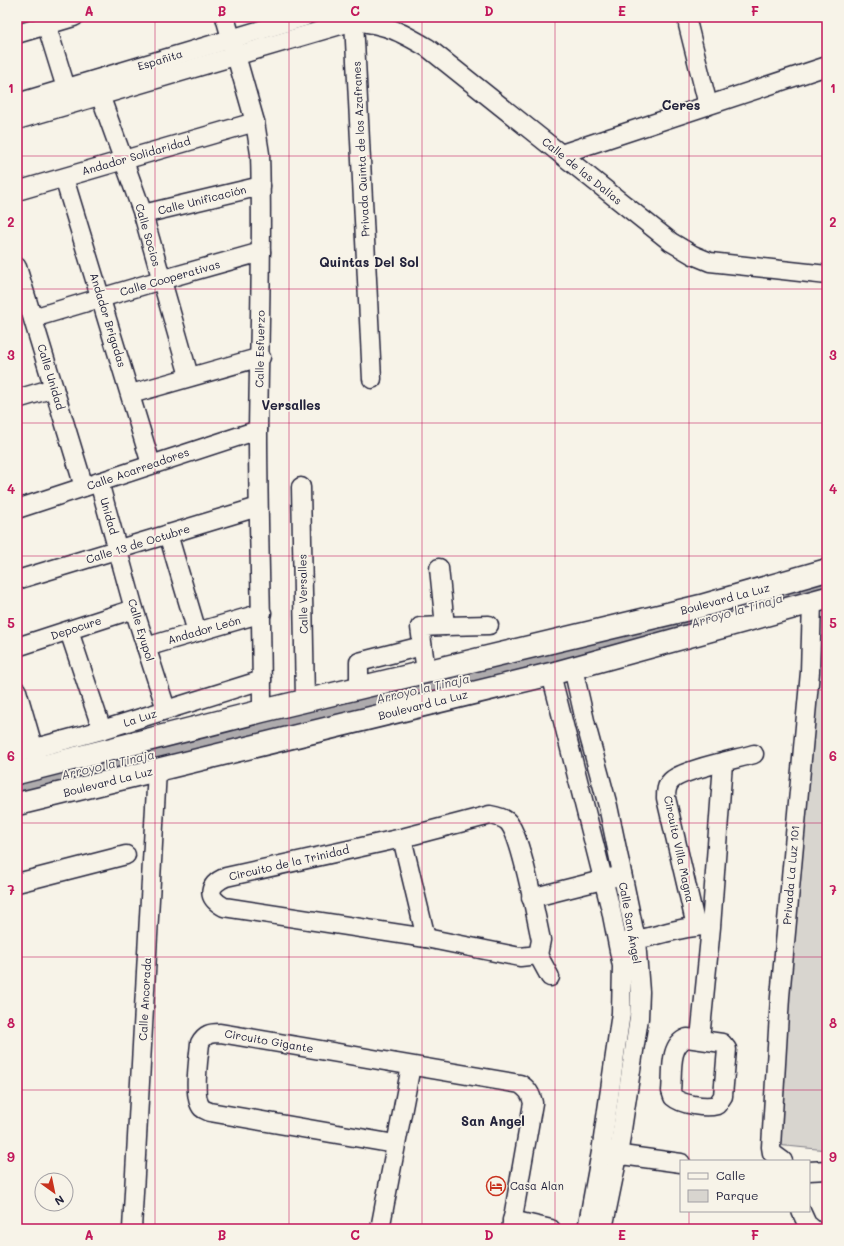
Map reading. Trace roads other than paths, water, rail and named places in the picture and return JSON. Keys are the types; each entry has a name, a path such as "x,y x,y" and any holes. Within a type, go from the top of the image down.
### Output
{"main road":[{"name":"Boulevard La Luz","path":"17,773 30,757 262,711 701,606 827,570"},
{"name":"Boulevard La Luz","path":"17,804 551,674 820,600"}],"street":[{"path":"17,34 45,21 74,17"},
{"name":"Calle Esfuerzo","path":"225,17 255,122 260,154 261,357 258,430 258,507 262,613 262,711"},
{"name":"Españita","path":"17,103 304,17"},
{"path":"17,120 237,56 356,19"},
{"name":"Calle de las Dalias","path":"356,19 380,24 394,29 428,48 671,242 693,255 710,262 827,275"},
{"name":"Privada Quinta de los Azafranes","path":"356,19 372,378"},
{"path":"45,21 66,88"},
{"path":"688,25 708,105"},
{"path":"561,154 827,66"},
{"name":"Calle Socios","path":"100,95 143,214 160,280 189,376"},
{"name":"Andador Solidaridad","path":"17,191 255,122"},
{"name":"Andador Brigadas","path":"64,178 102,298 151,464"},
{"name":"Calle Unificación","path":"143,214 261,186"},
{"name":"Calle Cooperativas","path":"33,318 261,252"},
{"name":"Calle Unidad","path":"17,267 54,388 92,485"},
{"path":"131,394 189,376 261,357"},
{"path":"17,399 54,388"},
{"name":"Calle Acarreadores","path":"17,509 258,430"},
{"name":"Unidad","path":"92,485 118,550"},
{"name":"Calle Versalles","path":"301,487 305,700"},
{"name":"Calle 13 de Octubre","path":"17,580 258,507"},
{"path":"168,534 197,632"},
{"name":"Calle Eyupol","path":"118,550 134,609 166,709"},
{"path":"439,568 445,626"},
{"name":"Privada La Luz 101","path":"782,1160 772,1153 771,1147 780,997 810,672 820,600"},
{"name":"Depocure","path":"17,647 134,609"},
{"name":"Andador León","path":"146,647 262,613"},
{"path":"426,672 420,627 489,625"},
{"path":"69,631 102,730"},
{"path":"359,688 359,662 422,646"},
{"name":"Calle San Ángel","path":"573,668 586,726 608,806 622,875 627,942 622,966 621,1013 587,1229"},
{"name":"Calle San Ángel","path":"551,674 602,880 627,942 640,992 639,1018 618,1156 603,1229"},
{"name":"La Luz","path":"30,757 102,730 262,680"},
{"path":"17,691 30,757"},
{"name":"Circuito Villa Magna","path":"704,926 666,798 666,788 671,780 683,773 754,754"},
{"name":"Circuito Villa Magna","path":"700,1039 704,926 723,763"},
{"name":"Calle Ancorada","path":"132,1229 157,770"},
{"name":"Circuito de la Trinidad","path":"490,815 500,816 508,822 518,840 531,898 542,940 538,955 520,957 426,938 224,907 218,904 211,894 211,888 214,884 226,877 402,838 480,816 490,815"},
{"path":"402,838 426,938"},
{"path":"17,883 126,855"},
{"path":"531,898 622,875"},
{"path":"627,942 704,926"},
{"path":"538,955 550,977"},
{"name":"Circuito Gigante","path":"395,1144 210,1112 202,1108 198,1102 197,1092 200,1043 203,1037 210,1033 220,1033 520,1084 527,1088 532,1096 533,1103 511,1225 551,1229"},
{"path":"380,1229 411,1066"},
{"path":"600,1152 618,1156 680,1163"},
{"path":"810,1171 827,1170"},
{"path":"801,1212 807,1224 813,1229"}],"waterway":[{"name":"Arroyo la Tinaja","path":"773,602 827,586"},
{"name":"Arroyo la Tinaja","path":"17,787 693,624"}],"place":[{"name":"Casa Alan","path":"496,1186"}],"district":[{"name":"Ceres","path":"681,105"},
{"name":"Quintas Del Sol","path":"369,262"},
{"name":"Versalles","path":"291,405"},
{"name":"San Angel","path":"493,1121"}]}
